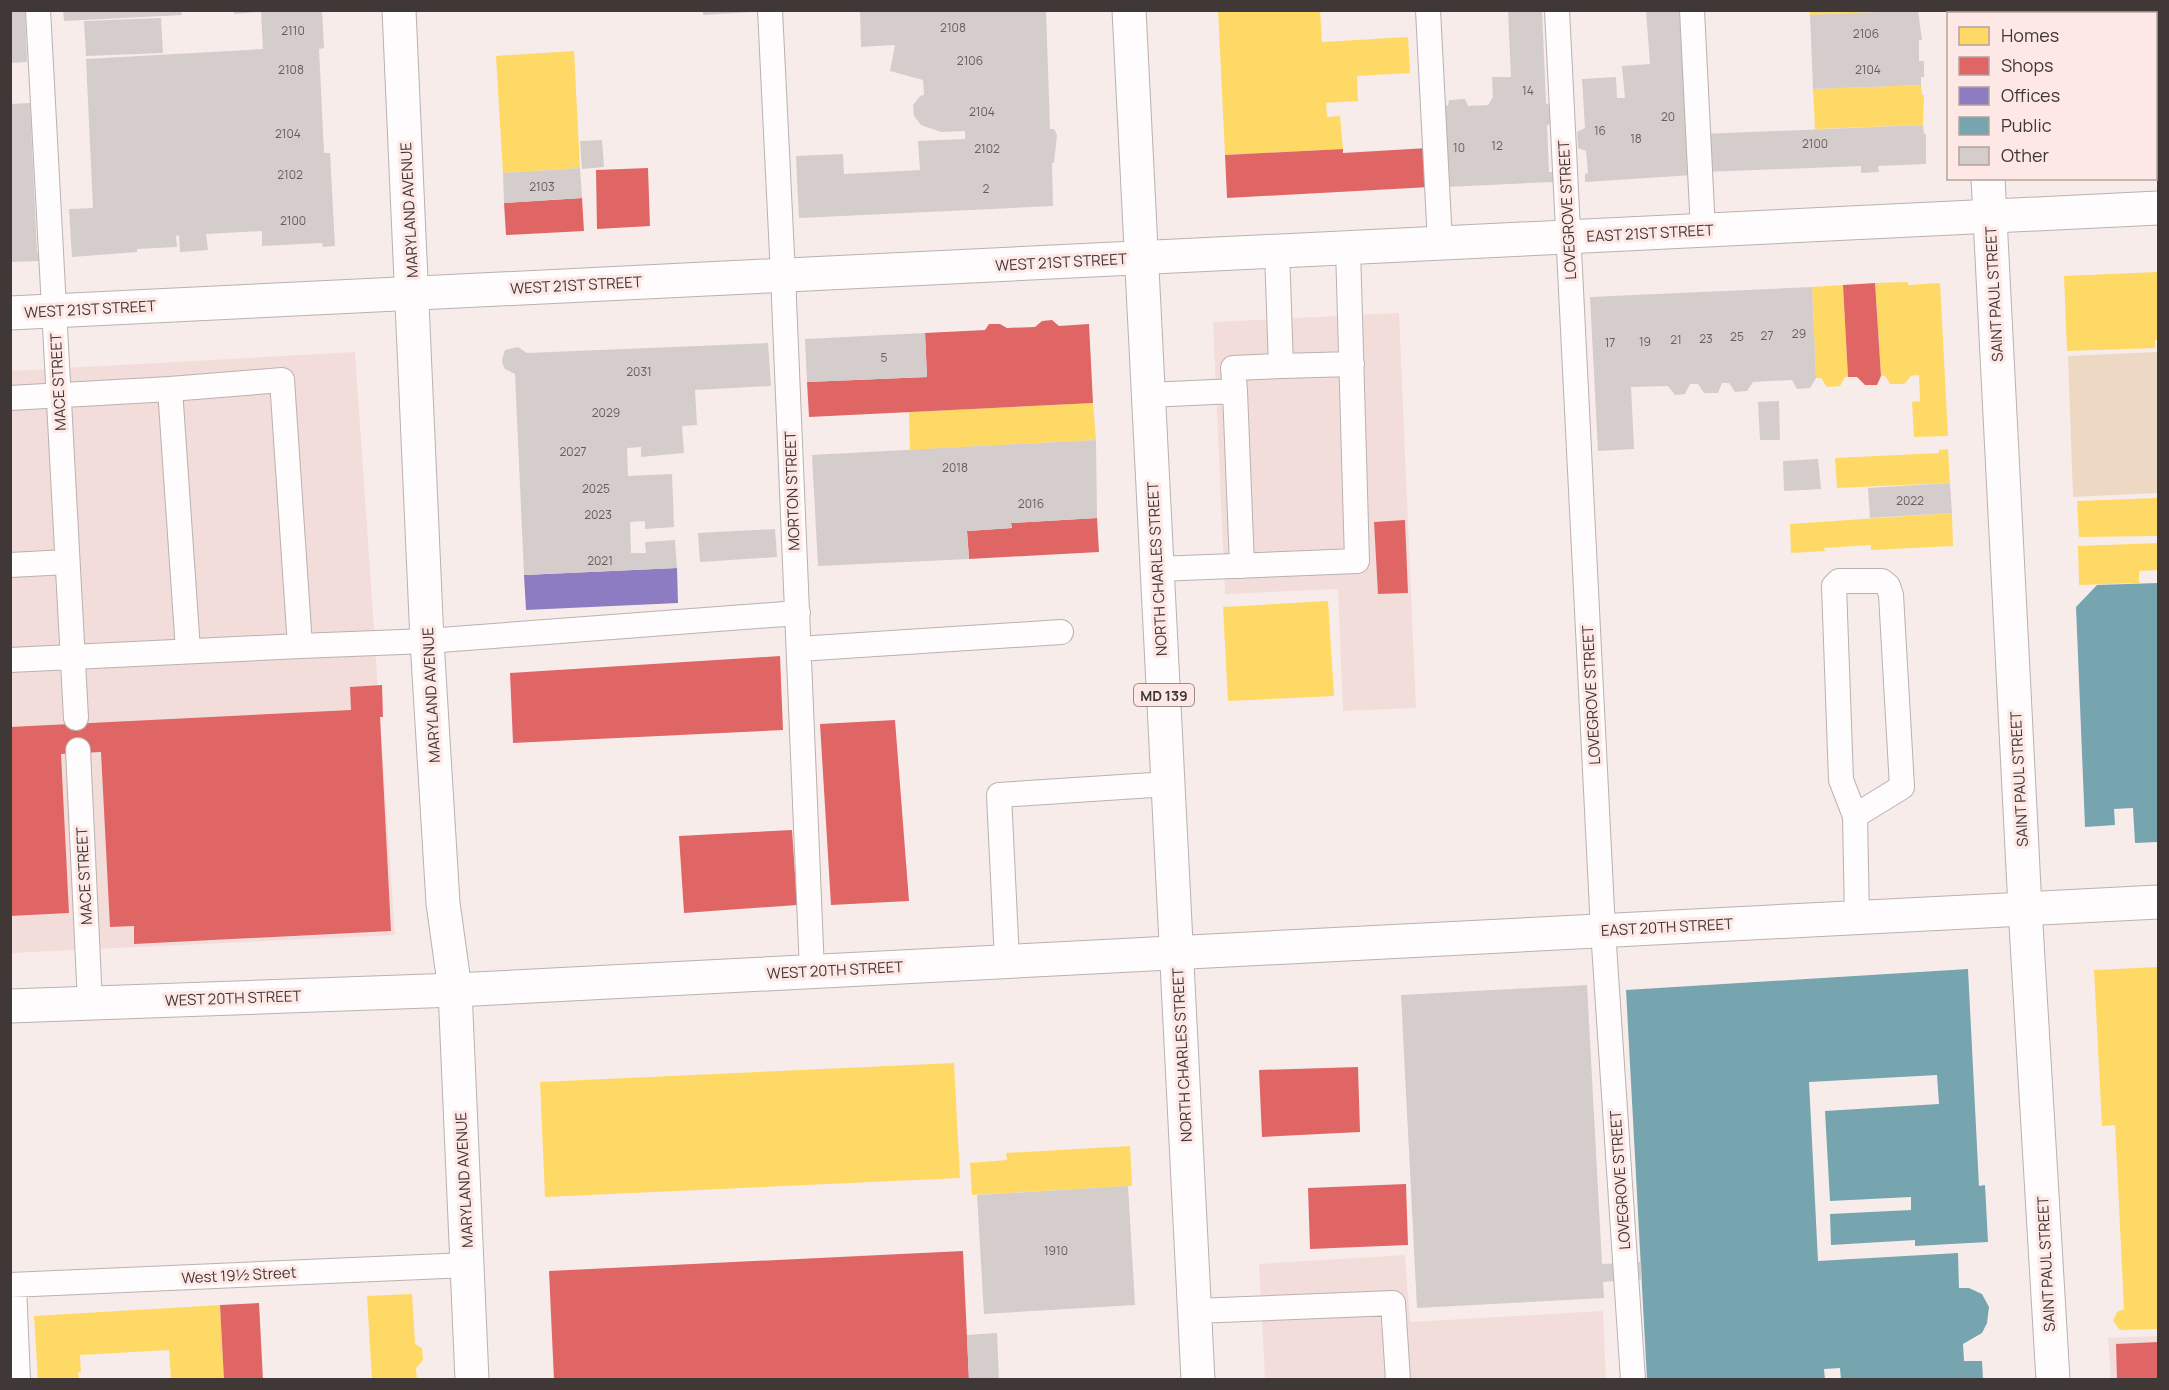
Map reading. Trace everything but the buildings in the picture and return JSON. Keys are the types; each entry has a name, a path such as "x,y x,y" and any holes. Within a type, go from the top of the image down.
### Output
{"street":[{"name":"MARYLAND AVENUE","path":"399,10 427,642 443,903 455,990 472,1380"},
{"name":"NORTH CHARLES STREET","path":"1129,10 1198,1380"},
{"name":"SAINT PAUL STREET","path":"1988,180 2025,908 2053,1380"},
{"name":"EAST 21ST STREET","path":"1141,258 2158,208"},
{"name":"WEST 21ST STREET","path":"10,313 1141,258"},
{"name":"EAST 20TH STREET","path":"1176,953 2158,902"},
{"name":"WEST 20TH STREET","path":"10,1006 455,990 1176,953"}],"lane":[{"name":"MACE STREET","path":"38,10 76,718"},
{"name":"MORTON STREET","path":"770,10 813,971"},
{"path":"1428,10 1440,243"},
{"name":"LOVEGROVE STREET","path":"1557,10 1603,930 1633,1380"},
{"path":"1692,10 1703,231"},
{"path":"1157,569 1357,561 1348,248"},
{"path":"1277,251 1281,366"},
{"path":"1242,566 1233,368 1352,364"},
{"path":"10,398 282,380 300,646"},
{"path":"170,389 188,650"},
{"path":"1148,395 1235,391"},
{"path":"10,565 67,562"},
{"path":"1855,816 1902,787 1891,595 1888,586 1882,581 1839,581 1834,586 1841,780 1855,816 1857,917"},
{"path":"10,660 188,650 427,642 798,613"},
{"path":"799,649 1061,632"},
{"name":"MACE STREET","path":"78,750 90,1003"},
{"path":"1007,961 999,795 1168,784"},
{"name":"West 19½ Street","path":"12,1285 468,1265"},
{"path":"12,1285 18,1380"},
{"path":"1196,1311 1393,1303 1398,1380"}],"shaded area":[{"path":"1399,313 1416,708 1343,711 1338,589 1225,594 1213,322"},
{"path":"355,352 395,935 11,953 11,371"},
{"path":"2158,352 2158,493 2073,497 2068,356"},
{"path":"1405,1255 1410,1322 1603,1311 1606,1379 1265,1379 1259,1264"},
{"path":"2158,1336 2158,1379 2111,1379 2108,1338"}]}
